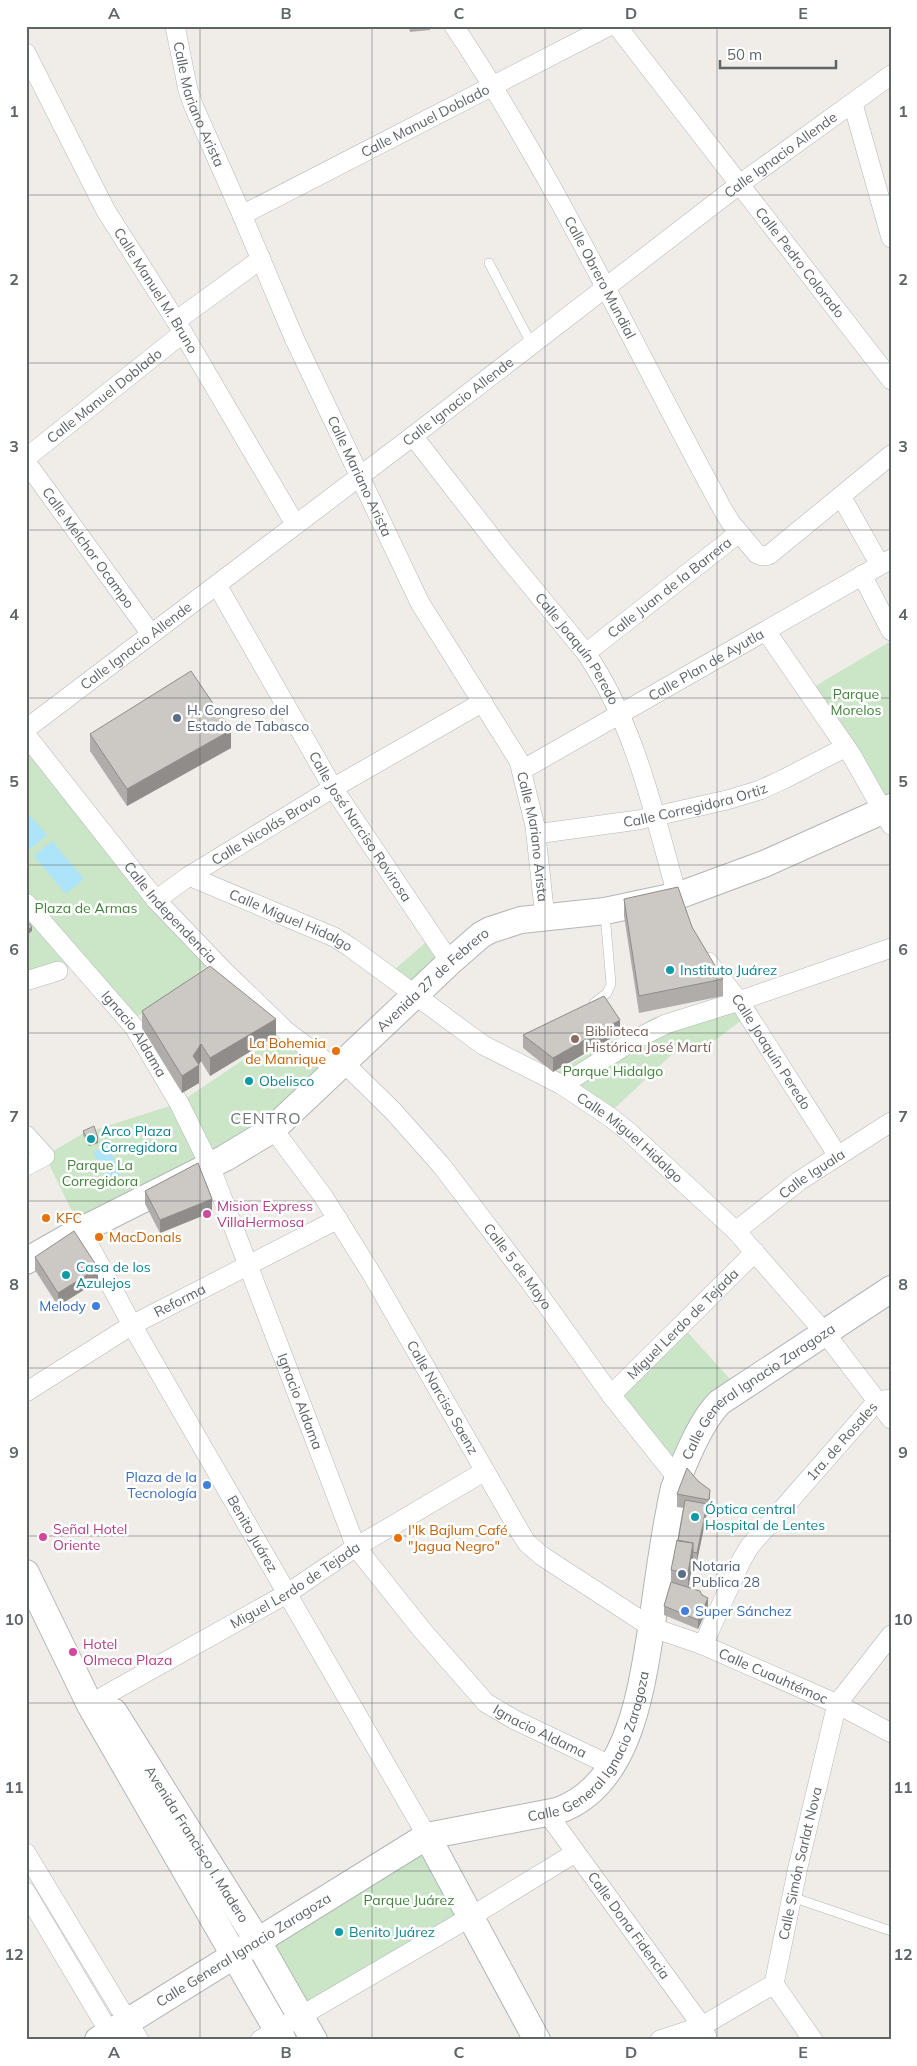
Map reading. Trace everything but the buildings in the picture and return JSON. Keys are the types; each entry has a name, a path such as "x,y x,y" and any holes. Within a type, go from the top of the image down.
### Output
{"street":[{"name":"Calle Mariano Arista","path":"174,26 191,99 295,340 358,477 423,610 518,758 536,834 545,918"},
{"name":"Calle Obrero Mundial","path":"454,26 494,86 606,289 718,502 739,533"},
{"name":"Calle Manuel Doblado","path":"242,215 609,26"},
{"name":"Calle Pedro Colorado","path":"616,26 740,184 883,355 891,380"},
{"name":"Calle Manuel M. Bruno","path":"26,53 106,211 179,327 295,524"},
{"name":"Calle Ignacio Allende","path":"26,729 606,289 740,184 891,75"},
{"path":"853,104 885,198 891,238"},
{"name":"Calle Manuel Doblado","path":"26,458 261,259"},
{"name":"Calle Joaquín Peredo","path":"413,436 598,670 632,744 681,901"},
{"name":"Calle Juan de la Barrera","path":"586,653 739,533 759,555 768,556 891,454"},
{"name":"Calle Melchor Ocampo","path":"26,462 151,634"},
{"path":"840,496 885,562"},
{"name":"Calle Plan de Ayutla","path":"522,770 885,562"},
{"path":"862,575 891,631"},
{"name":"Calle José Narciso Rovirosa","path":"217,585 333,788 450,962"},
{"path":"766,631 846,747 888,814"},
{"name":"Calle Nicolás Bravo","path":"156,900 189,876 333,788 483,702"},
{"name":"Calle Independencia","path":"26,734 156,900 225,972 286,1031 340,1067"},
{"name":"Calle Corregidora Ortiz","path":"536,834 655,817 727,800 760,790 798,773 846,747"},
{"name":"Avenida 27 de Febrero","path":"26,1262 81,1230 210,1166 273,1129 450,962 481,935 490,930 510,922 681,901 764,864 888,814"},
{"name":"Calle Miguel Hidalgo","path":"189,876 334,937 483,1045 562,1085 620,1124 736,1231 884,1400 891,1419"},
{"name":"Ignacio Aldama","path":"26,903 134,1027 179,1103 210,1166 356,1547 434,1644 486,1704 515,1720 612,1766"},
{"path":"562,1085 651,1031 891,948"},
{"name":"Calle Joaquín Peredo","path":"701,950 739,1001 838,1156"},
{"path":"26,980 58,971"},
{"name":"Calle 5 de Mayo","path":"340,1067 400,1118 447,1172 528,1279 611,1395 688,1462"},
{"name":"Calle Iguala","path":"736,1231 799,1181 891,1122"},
{"name":"Calle Narciso Saenz","path":"273,1129 307,1173 378,1284 520,1532 534,1550 651,1627"},
{"path":"26,1135 45,1156 26,1166"},
{"name":"Reforma","path":"26,1392 132,1325 338,1219"},
{"name":"Benito Juárez","path":"81,1230 132,1325 428,1836"},
{"name":"Miguel Lerdo de Tejada","path":"611,1395 755,1252"},
{"name":"Calle General Ignacio Zaragoza","path":"118,2034 234,1955 428,1836 566,1808 585,1796 599,1783 612,1766 621,1748 640,1693 672,1500 710,1412 720,1402 825,1334 891,1288"},
{"name":"1ra. de Rosales","path":"703,1645 741,1561 750,1546 768,1522 884,1400"},
{"name":"Miguel Lerdo de Tejada","path":"104,1696 288,1593 356,1547 485,1472"},
{"name":"Avenida Francisco I. Madero","path":"26,1573 90,1705 234,1955 273,2036"},
{"name":"Calle Cuauhtémoc","path":"651,1627 703,1645 837,1704 891,1733"},
{"name":"Calle Simón Sarlat Nova","path":"774,1984 792,1897 837,1704 891,1635"},
{"name":"Avenida Francisco I. Madero","path":"68,1657 104,1696 258,1940 314,2040"},
{"name":"Calle Dona Fidencia","path":"547,1813 705,2033"},
{"path":"428,1836 537,2040"},
{"path":"273,2036 300,2017 575,1853"},
{"path":"26,1854 118,2034"},
{"path":"26,1892 118,2034"},
{"path":"660,2040 705,2033 774,1984 813,2040"}],"lane":[{"path":"489,263 532,345"},
{"path":"584,1008 607,993 611,984 605,911"},
{"path":"792,1897 891,1931"}],"green space":[{"name":"Parque Morelos","path":"891,641 891,824 807,691"},
{"name":"Plaza de Armas","path":"26,735 214,961 122,1028 68,966 26,981"},
{"path":"433,936 450,962 415,996 388,975"},
{"name":"Parque Hidalgo","path":"727,1006 742,1020 697,1054 685,1042 613,1110 552,1074 655,1017"},
{"name":"Parque La Corregidora","path":"286,1031 337,1070 307,1098 81,1230 45,1156 82,1134 179,1103"},
{"path":"681,1325 739,1389 678,1479 611,1395"},
{"name":"Parque Juárez","path":"427,1836 472,1916 300,2017 257,1940"}],"water":[{"path":"26,811 47,835 29,850 26,846"},
{"path":"52,841 84,879 66,894 34,856"},
{"path":"108,1145 123,1182 113,1186 93,1152"}],"place":[{"name":"H. Congreso del Estado de Tabasco","path":"177,718"},
{"name":"Instituto Juárez","path":"670,970"},
{"name":"Biblioteca Histórica José Martí","path":"575,1039"},
{"name":"La Bohemia de Manrique","path":"336,1051"},
{"name":"Obelisco","path":"249,1081"},
{"name":"Arco Plaza Corregidora","path":"91,1139"},
{"name":"Mision Express VillaHermosa","path":"207,1214"},
{"name":"KFC","path":"46,1218"},
{"name":"MacDonals","path":"99,1237"},
{"name":"Casa de los Azulejos","path":"66,1275"},
{"name":"Melody","path":"96,1306"},
{"name":"Plaza de la Tecnología","path":"207,1485"},
{"name":"Óptica central Hospital de Lentes","path":"695,1517"},
{"name":"Señal Hotel Oriente","path":"43,1537"},
{"name":"I'Ik Bajlum Café \"Jagua Negro\"","path":"398,1538"},
{"name":"Notaria Publica 28","path":"682,1574"},
{"name":"Super Sánchez","path":"685,1611"},
{"name":"Hotel Olmeca Plaza","path":"73,1652"},
{"name":"Benito Juárez","path":"339,1932"}],"district":[{"name":"CENTRO","path":"266,1118"}]}
